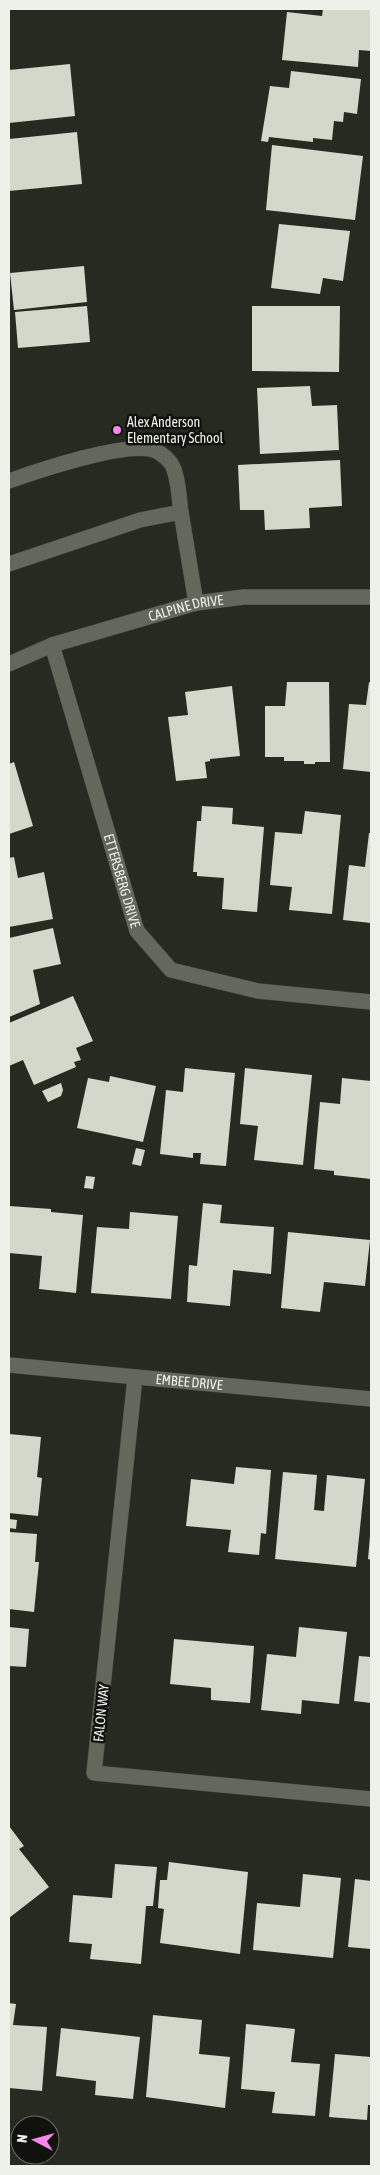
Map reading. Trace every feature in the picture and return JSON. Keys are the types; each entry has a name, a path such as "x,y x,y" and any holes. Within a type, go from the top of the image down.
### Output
{"street":[{"path":"9,481 52,466 101,454 132,448 153,450 170,462 176,479 196,603"},
{"path":"9,564 140,520 181,512"},
{"name":"CALPINE DRIVE","path":"9,664 52,645 196,603 244,597 371,597"},
{"name":"ETTERSBERG DRIVE","path":"52,645 137,931 171,970 258,991 371,1002"},
{"name":"EMBEE DRIVE","path":"9,1365 371,1399"},
{"name":"FALON WAY","path":"135,1377 94,1773 371,1799"}],"building":[{"path":"323,9 371,9 371,51 359,50 358,67 282,60 287,12 322,16"},
{"path":"70,64 75,116 9,123 9,70"},
{"path":"291,71 361,79 357,114 344,112 343,122 334,121 332,140 313,138 313,142 269,137 268,142 261,141 270,86 289,88"},
{"path":"77,132 82,184 9,191 9,139"},
{"path":"272,145 363,156 355,220 266,210"},
{"path":"279,224 350,231 343,281 323,278 320,294 271,288"},
{"path":"84,266 87,302 14,310 10,273"},
{"path":"87,306 90,342 18,348 15,312"},
{"path":"252,306 340,306 339,372 252,371"},
{"path":"310,386 312,406 337,405 339,450 260,454 257,388"},
{"path":"340,460 342,506 309,508 310,528 265,530 264,510 240,510 238,465"},
{"path":"287,682 329,682 330,762 304,764 304,761 284,761 284,757 265,757 265,706 285,706"},
{"path":"369,682 371,683 371,772 343,769 349,704 366,705"},
{"path":"232,686 240,756 210,759 210,761 205,762 207,778 176,781 168,717 188,715 185,692"},
{"path":"14,762 33,826 9,834 9,764"},
{"path":"202,806 233,808 232,824 264,827 257,912 222,909 224,878 197,876 197,872 193,872 197,821 201,821"},
{"path":"305,811 341,815 332,914 289,910 292,887 270,885 275,832 302,834"},
{"path":"369,833 371,833 371,923 343,920 349,865 365,867"},
{"path":"14,857 18,878 44,872 53,919 9,927 9,858"},
{"path":"53,928 61,964 33,970 40,1004 9,1017 9,938"},
{"path":"73,996 93,1041 76,1048 81,1060 74,1062 76,1067 34,1085 23,1060 9,1066 9,1023"},
{"path":"185,1068 235,1073 226,1166 200,1164 201,1153 193,1153 193,1158 160,1154 166,1090 183,1092"},
{"path":"245,1068 312,1075 303,1165 254,1160 258,1126 240,1124"},
{"path":"110,1076 156,1086 143,1142 77,1128 88,1078 109,1082"},
{"path":"342,1078 371,1081 371,1179 334,1175 334,1171 314,1169 320,1102 340,1104"},
{"path":"61,1083 63,1090 61,1096 48,1102 42,1091"},
{"path":"136,1148 145,1150 141,1166 132,1164"},
{"path":"86,1176 95,1177 93,1189 84,1188"},
{"path":"203,1203 222,1205 220,1223 274,1227 271,1274 233,1270 230,1306 187,1302 189,1265 197,1266"},
{"path":"9,1206 51,1209 51,1212 83,1215 76,1293 39,1289 42,1256 9,1253"},
{"path":"130,1212 178,1216 171,1299 91,1293 97,1227 129,1229"},
{"path":"288,1232 370,1240 365,1286 324,1282 320,1312 281,1308"},
{"path":"9,1434 41,1437 37,1477 42,1478 38,1516 9,1513"},
{"path":"236,1467 271,1470 266,1534 261,1533 259,1555 228,1552 231,1530 186,1526 191,1479 234,1484"},
{"path":"283,1472 317,1475 314,1510 324,1511 327,1475 365,1479 356,1567 275,1559"},
{"path":"9,1519 17,1520 16,1529 9,1528"},
{"path":"9,1532 37,1534 35,1562 39,1562 34,1612 9,1609"},
{"path":"371,1536 371,1560 368,1559"},
{"path":"9,1627 29,1629 26,1667 9,1666"},
{"path":"299,1627 347,1632 339,1704 302,1700 301,1714 261,1710 267,1654 296,1657"},
{"path":"174,1639 254,1646 250,1703 211,1700 211,1688 170,1684"},
{"path":"359,1656 371,1657 371,1703 354,1701"},
{"path":"9,1826 24,1846 19,1849 49,1887 9,1918"},
{"path":"169,1862 248,1872 240,1954 160,1943 164,1909 158,1908 160,1880 167,1880"},
{"path":"115,1864 157,1867 153,1906 146,1906 141,1964 90,1959 92,1944 69,1942 73,1895 112,1898"},
{"path":"303,1874 341,1878 333,1958 253,1950 257,1903 300,1907"},
{"path":"355,1879 371,1881 371,1949 348,1947"},
{"path":"9,2003 16,2004 13,2025 47,2027 42,2091 9,2088"},
{"path":"153,2015 202,2020 199,2054 230,2057 225,2108 146,2097"},
{"path":"246,2024 295,2029 291,2062 320,2064 315,2116 272,2113 275,2092 241,2089"},
{"path":"61,2028 140,2037 133,2099 95,2095 96,2081 56,2076"},
{"path":"335,2054 371,2057 371,2105 368,2105 367,2120 329,2117"}],"place":[{"name":"Alex Anderson Elementary School","path":"117,430"}]}
